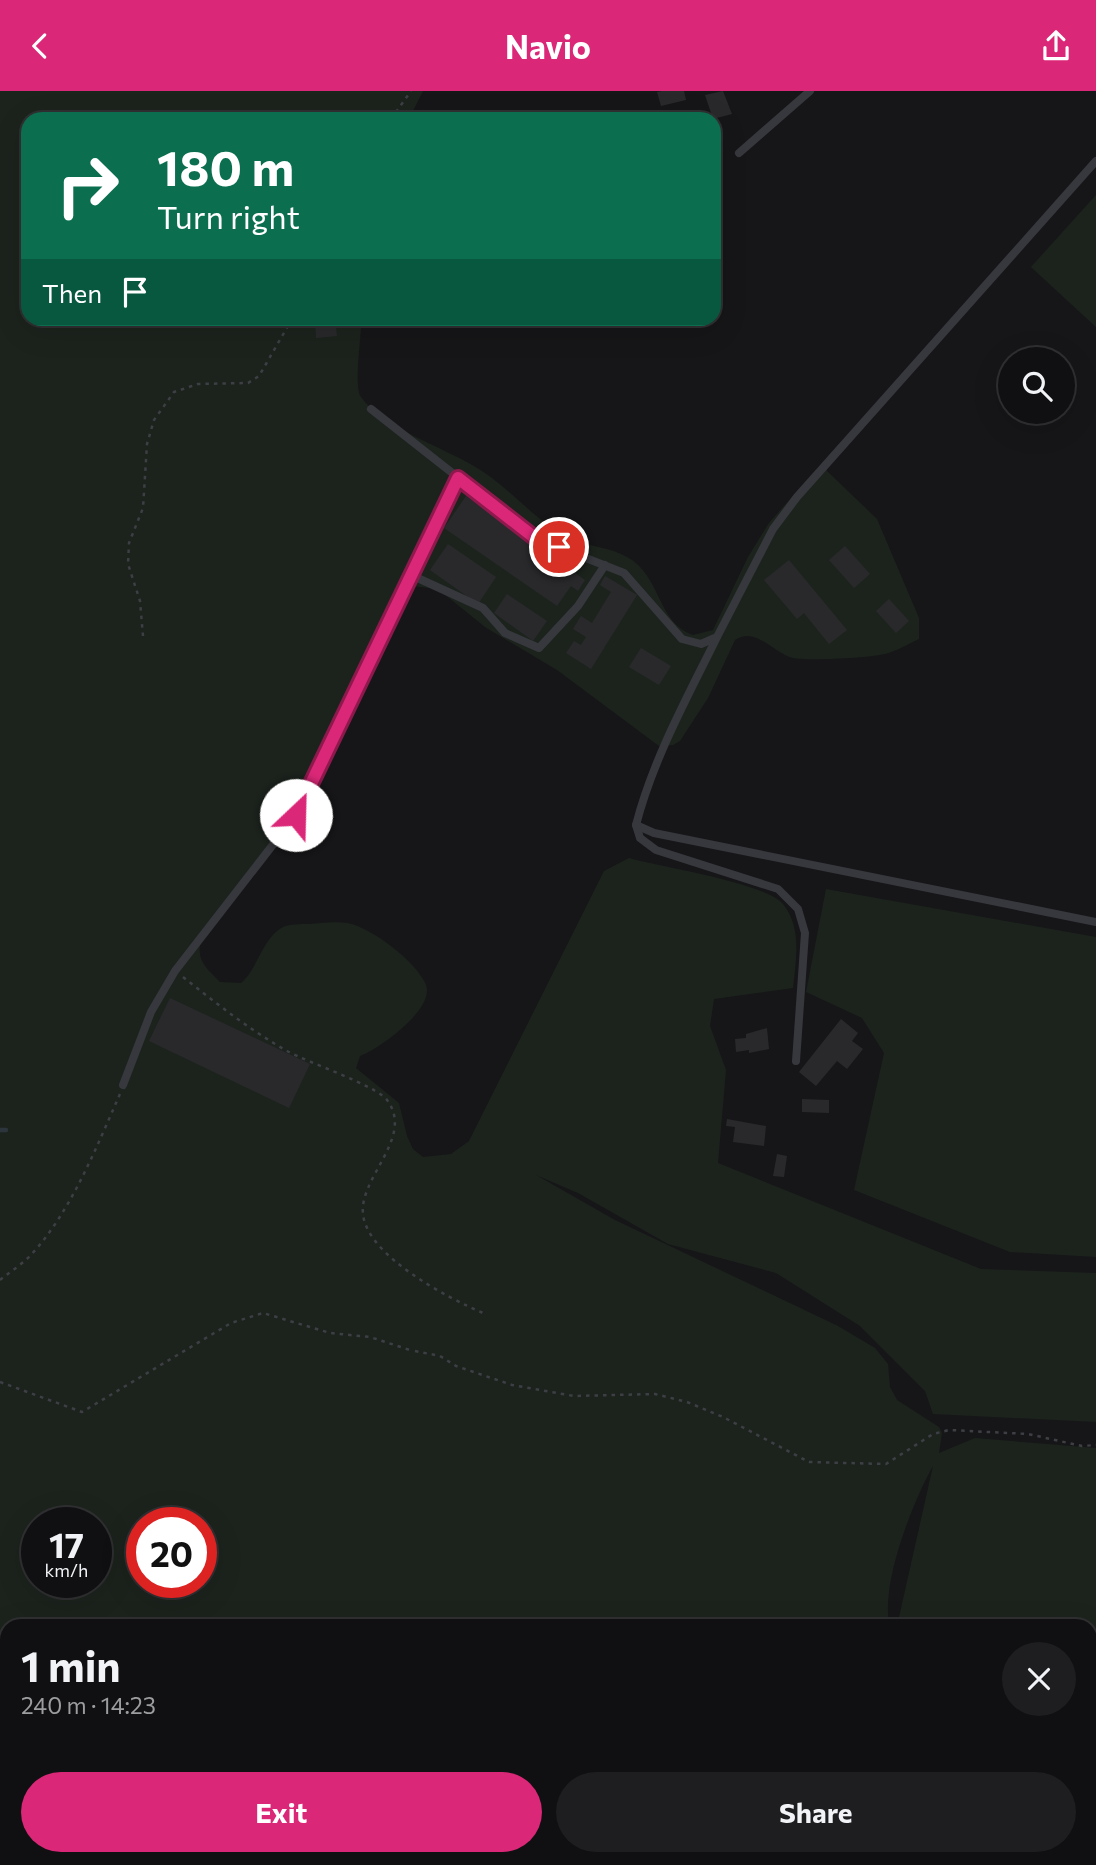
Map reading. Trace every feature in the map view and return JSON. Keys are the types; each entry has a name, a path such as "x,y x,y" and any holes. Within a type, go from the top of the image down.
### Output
{"lane":[{"path":"739,153 810,91"},
{"path":"796,1061 805,933 798,909 778,888 656,850 640,838 636,825 644,793 671,730 773,529 797,497 1096,161"},
{"path":"371,409 535,538 624,573 682,639 701,644 717,637"},
{"path":"123,1085 151,1012 175,971 296,815 458,478"},
{"path":"411,575 483,608 505,633 539,648 578,606 605,565"},
{"path":"636,825 654,833 776,860 1096,922"}],"path":[{"path":"396,112 411,91"},
{"path":"143,636 141,601 128,564 129,543 143,508 147,444 154,420 174,392 198,384 248,383 259,376 288,326"},
{"path":"175,971 265,1037 327,1071 377,1091 386,1099 392,1110 394,1125 363,1205 367,1228 383,1249 428,1285 482,1313"},
{"path":"0,1280 29,1257 53,1226 103,1132 123,1085"},
{"path":"0,1382 82,1412 231,1324 263,1314 330,1333 370,1337 415,1352 440,1356 456,1366 512,1385 574,1396 655,1394 687,1402 723,1417 809,1462 886,1464 933,1434 949,1430 1028,1434 1082,1446 1096,1445"}],"shaded area":[{"path":"0,91 423,91 412,112 21,112 21,326 361,326 359,391 371,408 413,436 487,474 558,532 578,542 627,557 647,575 672,620 693,635 713,630 748,557 769,523 812,474 825,469 877,519 919,618 919,639 885,654 812,659 793,658 750,636 735,640 708,698 680,741 673,745 659,746 557,670 485,627 438,589 412,586 320,764 280,832 204,930 200,953 204,964 220,982 241,983 252,970 270,938 283,927 333,922 347,923 368,931 403,956 421,976 427,995 404,1027 360,1056 356,1068 399,1103 407,1136 413,1149 423,1157 451,1154 469,1141 604,871 629,858 756,889 773,896 783,904 793,923 795,934 793,988 714,999 710,1026 726,1070 718,1163 981,1269 1096,1273 1096,1422 933,1414 925,1391 860,1326 776,1273 668,1244 578,1193 536,1175 615,1220 838,1326 875,1348 888,1364 890,1387 897,1400 939,1427 942,1433 939,1453 975,1438 1096,1448 1096,1619 899,1619 933,1466 916,1500 900,1544 889,1589 889,1619 0,1619"},
{"path":"1096,195 1096,327 1031,267"},
{"path":"826,889 1096,937 1096,1257 1010,1252 854,1190 884,1053 862,1018 806,992"}],"building":[{"path":"684,91 686,100 661,106 657,92"},
{"path":"723,91 732,114 721,117 721,112 711,112 705,95"},
{"path":"315,326 336,326 337,336 316,338"},
{"path":"466,496 585,580 578,591 571,586 557,606 444,528"},
{"path":"448,544 496,577 478,604 430,570"},
{"path":"845,546 870,574 854,588 829,560"},
{"path":"789,560 847,630 829,644 804,613 797,619 764,580"},
{"path":"605,576 637,595 591,669 566,653 574,641 581,645 586,637 573,629 581,616 592,623 611,592 600,585"},
{"path":"507,594 547,621 533,641 494,613"},
{"path":"889,599 909,621 896,633 876,611"},
{"path":"641,648 671,666 659,685 629,667"},
{"path":"170,998 310,1064 289,1108 149,1041"},
{"path":"841,1019 858,1033 852,1041 863,1049 847,1069 837,1061 816,1086 799,1072"},
{"path":"767,1028 769,1049 749,1053 749,1050 736,1052 735,1039 746,1038 746,1034"},
{"path":"802,1099 829,1100 829,1113 802,1112"},
{"path":"727,1119 766,1126 764,1146 733,1142 735,1127 726,1126"},
{"path":"777,1154 787,1156 784,1177 773,1176"}],"waterway":[{"path":"0,1130 6,1130"}],"route":[{"path":"296,815 321,758 353,698 458,478 535,538 559,547"}]}
